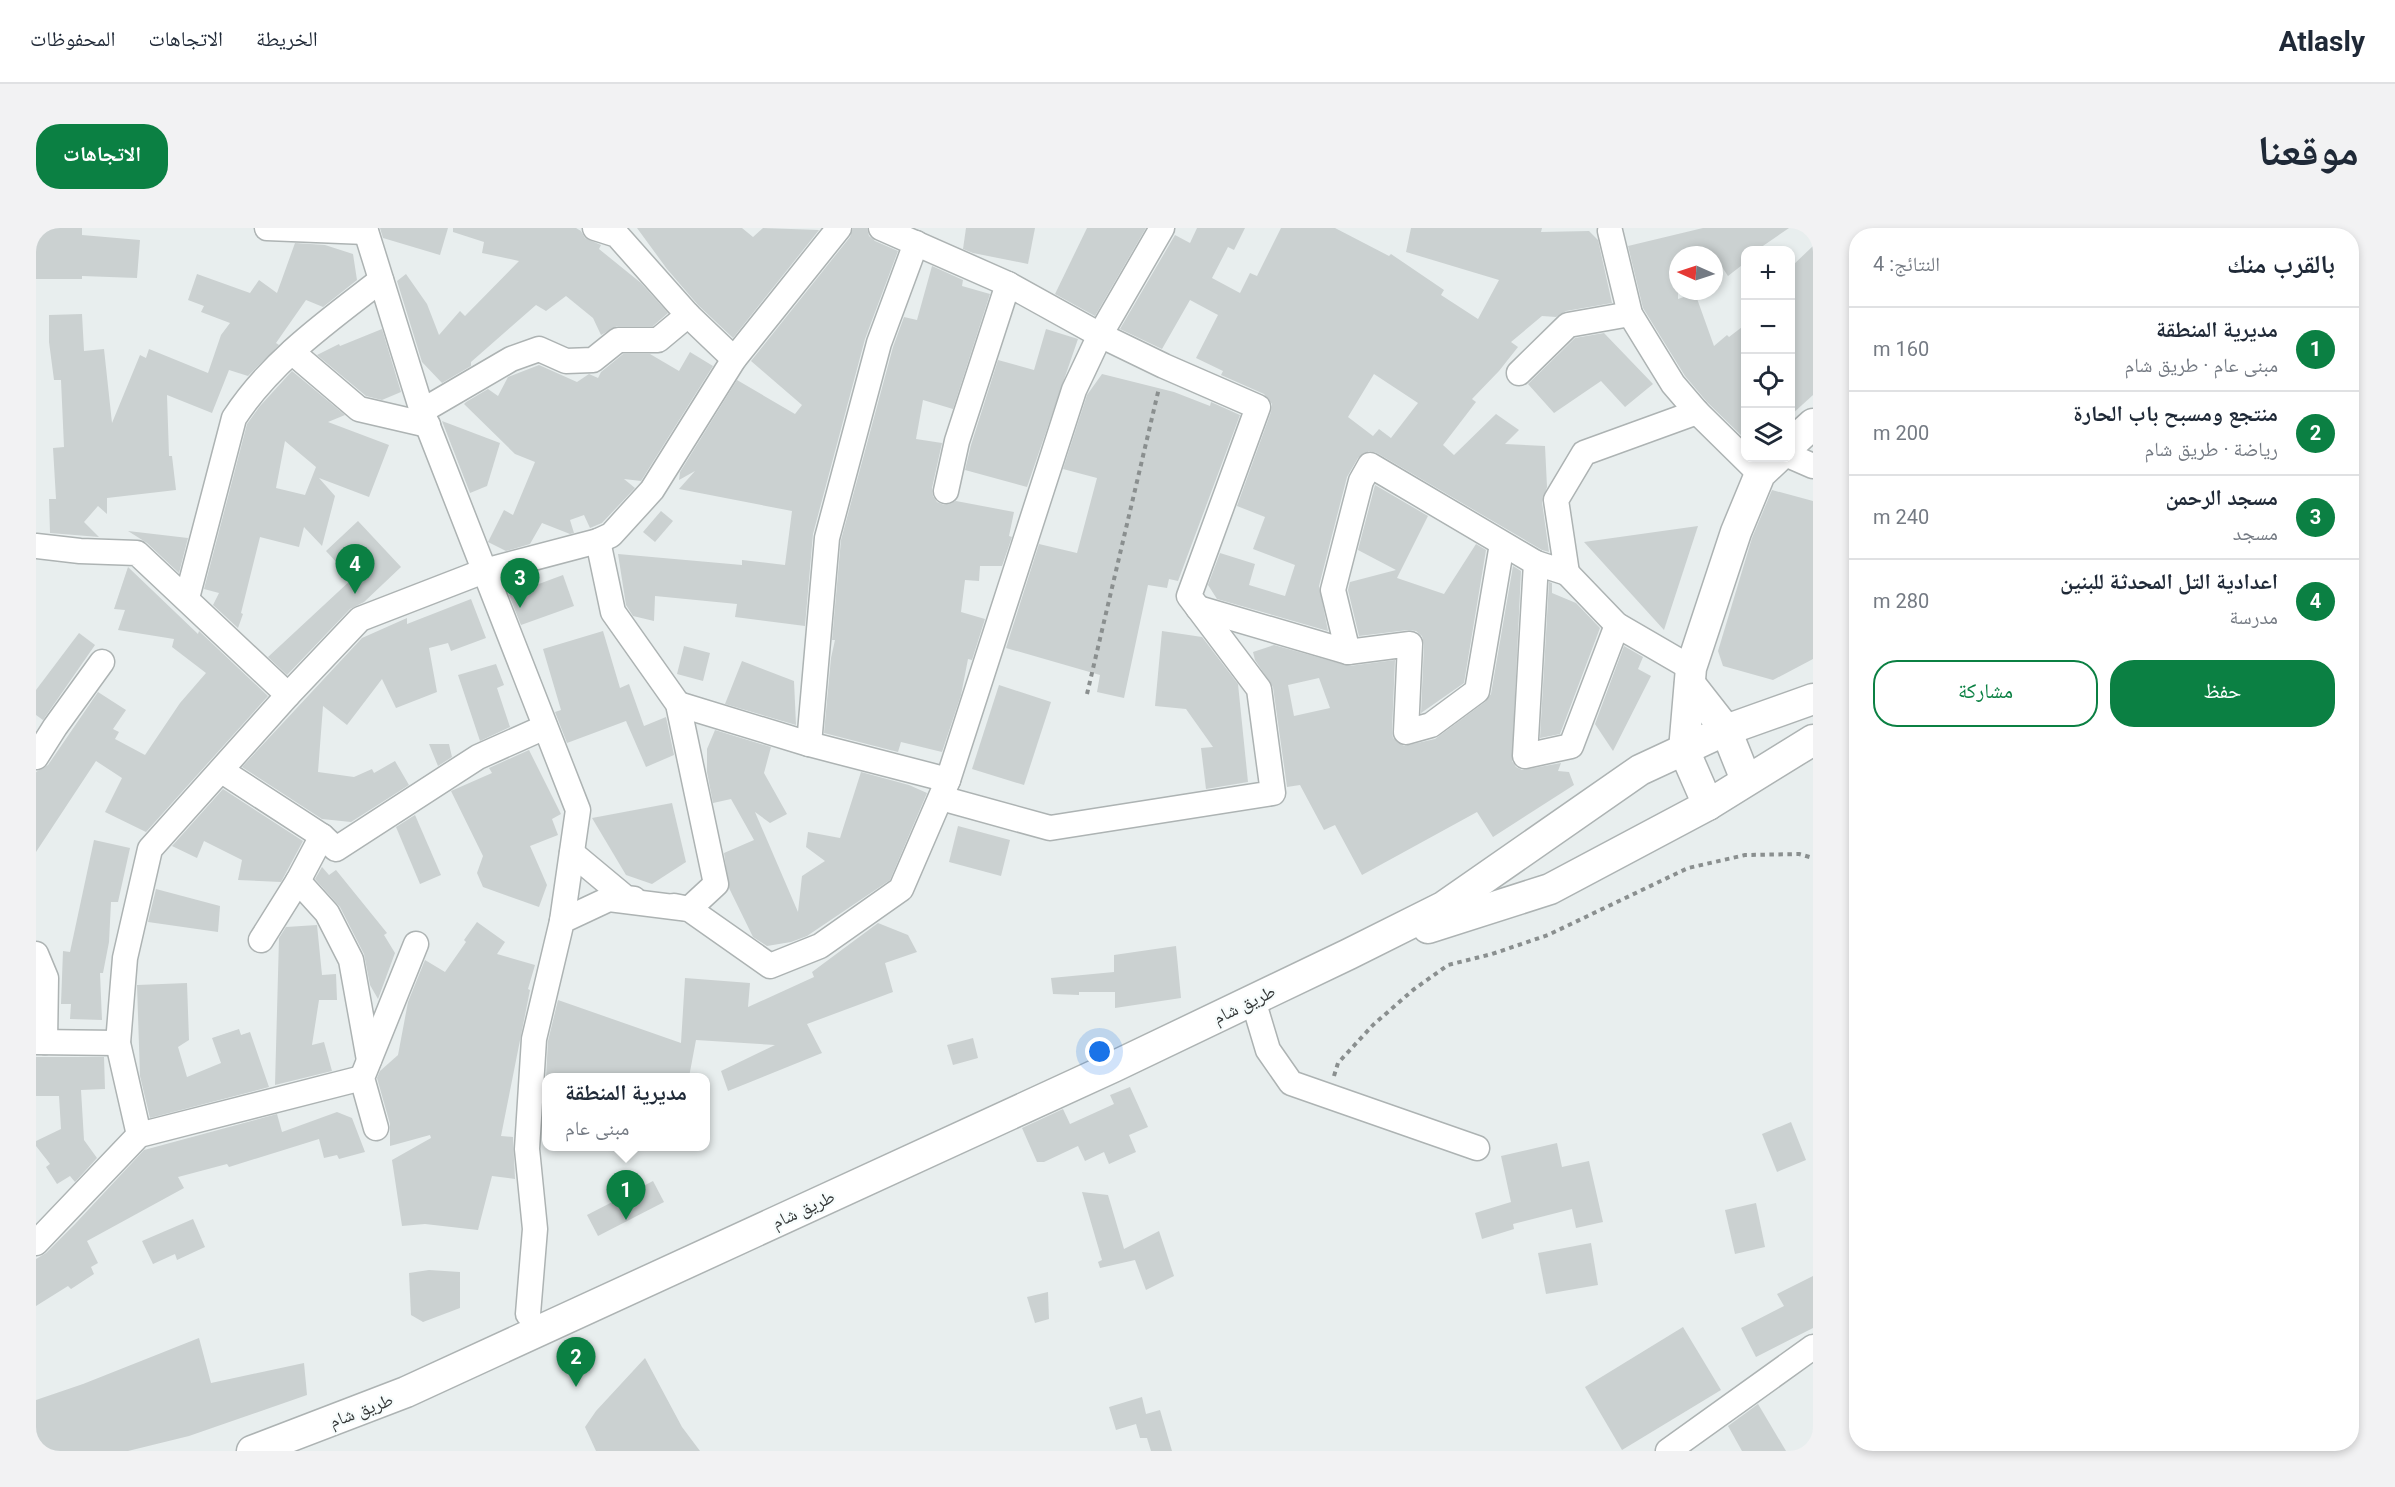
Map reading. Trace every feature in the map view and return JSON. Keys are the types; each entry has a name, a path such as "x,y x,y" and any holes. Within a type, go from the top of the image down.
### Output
{"main road":[{"path":"1795,441 1813,424"},
{"path":"1708,805 1684,750 1690,676 1736,532 1768,466"},
{"path":"1690,676 1726,730 1746,780"},
{"path":"1348,954 1443,907 1640,770 1726,730 1813,699"},
{"path":"1348,954 1550,889 1708,805 1813,740"},
{"name":"طريق شام","path":"252,1451 406,1392 1113,1067 1348,954"}],"street":[{"path":"267,228 365,230 425,418 578,810 562,921 534,1040 527,1149 535,1229 528,1314"},
{"path":"139,1135 117,1043 125,958 150,849 288,695 360,619 484,572 598,541 611,535 652,490 734,358 839,228"},
{"path":"678,704 944,789 1050,828 1273,793 1259,689 1190,596 1258,407 1100,335 1008,284 881,228"},
{"path":"572,853 626,898 689,909 770,966 820,946 901,889 944,789 1074,390 1100,335 1162,228"},
{"path":"1609,229 1630,314 1673,384 1697,412 1768,466"},
{"path":"611,230 688,315 734,358"},
{"path":"808,744 826,538 879,343 916,243"},
{"path":"187,598 234,418 245,401 306,338 381,280"},
{"path":"946,491 957,441 1008,284"},
{"path":"1519,373 1568,325 1630,314"},
{"path":"292,352 359,409 425,418 520,355 539,349 566,361 593,360 618,340 658,340 688,315"},
{"path":"1567,573 1556,500 1584,453 1697,412"},
{"path":"1795,458 1813,466"},
{"path":"1348,652 1333,590 1361,481 1370,465 1536,563 1567,573 1617,625 1690,676"},
{"path":"562,921 609,899 689,909 716,884 678,704 613,612 598,541"},
{"path":"1198,608 1348,652 1410,644 1406,732 1431,725 1477,691 1502,544"},
{"path":"36,546 80,551 137,553 288,695"},
{"path":"1536,563 1525,756 1571,746 1617,625"},
{"path":"36,757 102,662"},
{"path":"222,771 322,836 336,849 478,757 545,727"},
{"path":"261,940 298,881 322,836"},
{"path":"298,881 327,913 351,960 376,1128"},
{"path":"366,1069 416,944"},
{"path":"36,954 46,978 41,1042 117,1043"},
{"path":"1253,1000 1268,1050 1291,1083 1477,1148"},
{"path":"36,1243 139,1135 366,1069"},
{"path":"1668,1451 1813,1347"}],"path":[{"path":"1087,694 1164,366"},
{"path":"1328,1097 1338,1063 1373,1025 1413,990 1448,965 1492,954 1548,935 1688,868 1745,855 1799,854 1813,858"}],"building":[{"path":"36,228 82,228 82,235 140,240 137,278 82,276 82,279 36,279"},
{"path":"380,228 448,228 440,255 383,238"},
{"path":"453,228 576,228 585,238 601,245 599,249 641,283 668,313 653,326 617,326 601,335 593,318 566,296 546,311 536,305 471,362 471,366 442,383 422,362 397,281 406,274 427,304 439,335 460,311 465,316 519,261 482,253 484,242 453,232"},
{"path":"637,228 742,228 753,237 763,228 819,230 733,338 698,305 667,269"},
{"path":"853,228 867,228 869,236 875,241 898,251 865,339 813,534 805,626 735,617 737,604 655,596 654,621 633,616 626,605 618,554 742,565 742,560 785,565 792,511 679,489 695,471 679,480 680,472 737,380 795,414 802,405 751,361 850,237"},
{"path":"966,228 1035,228 1028,264 963,249"},
{"path":"1087,228 1146,228 1095,316 1055,294"},
{"path":"1197,228 1245,228 1234,250 1228,247 1212,278 1240,293 1250,273 1257,276 1281,228 1335,228 1389,256 1391,254 1444,290 1441,295 1478,319 1499,280 1406,252 1411,228 1542,228 1541,232 1589,231 1598,240 1612,303 1566,311 1556,317 1542,316 1511,342 1518,347 1472,399 1476,402 1443,445 1454,455 1496,414 1519,430 1505,444 1545,446 1547,487 1542,502 1549,552 1377,453 1369,451 1358,458 1347,477 1319,586 1328,631 1217,599 1208,585 1220,553 1255,564 1249,585 1285,596 1295,565 1253,549 1265,517 1237,506 1272,404 1264,394 1221,375 1223,371 1196,358 1218,315 1190,300 1162,349 1120,329 1175,235 1190,243","holes":["1374,374 1418,403 1391,438 1379,429 1373,436 1348,417"]},
{"path":"1703,228 1789,228 1763,246 1741,246 1741,266 1728,276 1723,268 1723,246 1669,246 1669,300 1698,300 1714,346 1727,335 1729,337 1741,328 1741,435 1707,402 1685,376 1643,308 1628,246"},
{"path":"295,243 325,245 353,254 357,280 323,307 306,300 276,343 279,345 248,376 229,370 212,413 167,395 169,456 172,456 176,490 107,498 107,514 98,506 84,522 99,537 50,533 49,499 56,499 53,448 64,447 61,380 54,380 49,342 49,315 82,314 84,351 104,349 112,423 140,355 146,358 149,349 208,373 221,335 230,323 201,312 204,306 188,300 197,274 250,293 259,280 277,293"},
{"path":"1813,246 1813,395 1795,411 1795,300 1795,263"},
{"path":"932,266 963,280 962,286 990,294 953,409 923,400 916,439 942,443 932,488 933,496 937,502 944,505 956,501 1014,512 1009,536 1012,537 1002,566 980,566 979,581 965,580 961,612 985,619 972,660 968,659 961,695 942,752 901,742 898,752 824,733 831,658 835,640 832,640 841,540 893,347 904,317 917,320"},
{"path":"382,329 401,392 382,400 366,396 317,355 339,344 340,346"},
{"path":"1046,329 1078,339 1027,487 965,470 998,360 1034,370"},
{"path":"1604,333 1653,384 1625,407 1601,381 1554,413 1528,384 1575,338"},
{"path":"690,352 713,366 641,481 624,479 635,488 602,523 590,528 584,515 570,520 574,533 570,534 542,523 530,544 506,551 488,542 504,510 513,515 535,462 515,454 464,404 466,402 488,389 498,396 508,377 539,365 577,382 589,374 598,378 601,372 623,354 650,354 679,371"},
{"path":"292,371 345,415 328,422 389,445 369,497 319,478 335,496 322,546 304,527 299,547 260,537 238,628 213,605 219,593 204,589 247,424","holes":["285,441 316,467 305,495 276,488"]},
{"path":"1102,374 1174,392 1210,406 1211,402 1240,415 1178,581 1169,579 1167,588 1148,585 1124,698 1097,692 1100,675 1006,648 1039,544 1077,553 1097,478 1063,469 1087,395"},
{"path":"442,421 500,443 487,486 470,493"},
{"path":"1375,485 1428,516 1397,578 1444,594 1476,544 1486,550 1464,683 1421,713 1424,645 1422,636 1416,631 1408,630 1359,636 1348,590 1350,582 1396,570 1358,550"},
{"path":"1772,490 1813,501 1813,659 1773,680 1723,666 1718,651 1752,538"},
{"path":"661,511 673,521 655,542 643,532"},
{"path":"358,521 401,567 364,602 350,609 287,675 268,657 352,579 326,551"},
{"path":"1698,526 1664,630 1584,542"},
{"path":"128,531 188,538 179,573 147,543"},
{"path":"1513,566 1521,571 1512,761 1522,770 1561,763 1558,771 1569,772 1574,785 1493,837 1477,812 1362,875 1335,825 1324,830 1300,785 1287,787 1273,687 1255,660 1253,652 1274,645 1349,666 1395,660 1392,731 1393,738 1404,746 1435,739 1485,702 1491,694","holes":["1319,678 1330,708 1294,716 1288,685"]},
{"path":"128,567 198,634 199,631 268,696 146,832 105,812 122,778 96,761 36,852 36,772 48,765 98,692 126,710 113,729 119,732 115,739 145,755 180,703 206,673 172,647 174,639 118,630 125,610 114,609"},
{"path":"563,575 574,606 521,625 509,595"},
{"path":"1549,582 1552,583 1552,593 1576,603 1600,628 1560,734 1540,738"},
{"path":"471,599 486,638 451,651 448,643 429,648 437,692 396,708 382,679 347,725 323,706 318,772 354,777 372,769 374,773 395,761 409,785 351,822 322,819 242,767 362,638 407,618 407,624"},
{"path":"603,631 620,688 629,684 644,726 666,717 674,755 646,767 626,721 567,743 555,712 561,710 543,649"},
{"path":"1162,631 1202,637 1238,684 1248,782 1206,789 1201,748 1213,747 1186,709 1155,706"},
{"path":"79,633 95,645 43,720 36,715 36,690"},
{"path":"684,646 710,653 703,681 677,674"},
{"path":"1624,646 1643,657 1638,669 1651,676 1613,751 1595,724"},
{"path":"742,661 794,681 796,725 725,704"},
{"path":"496,664 504,685 497,688 510,727 480,741 458,675"},
{"path":"999,685 1051,702 1024,785 972,769"},
{"path":"715,730 771,747 764,773 787,814 770,823 755,812 798,912 802,876 825,861 806,847 808,832 840,838 861,772 909,785 927,793 890,880 807,936 791,942 767,946 753,937 729,888 724,853 754,840 731,799 713,803 707,772 707,749"},
{"path":"429,744 449,744 452,757 438,766"},
{"path":"529,750 561,814 552,819 558,835 530,846 547,885 539,907 483,887 477,873 483,856 451,791 492,773 489,768"},
{"path":"223,789 303,841 281,882 238,880 242,860 204,841 197,858 172,846"},
{"path":"672,803 686,862 652,884 626,875 592,818"},
{"path":"415,815 441,875 420,884 396,827"},
{"path":"958,826 1010,840 1001,876 949,862"},
{"path":"94,840 130,848 118,902 111,902 109,942 103,973 100,973 102,1020 70,1019 71,1004 61,1004 63,951 70,952"},
{"path":"322,867 329,875 336,870 387,933 384,935 395,953 378,999 370,985 364,954 340,907 315,879"},
{"path":"156,889 220,906 218,932 148,922"},
{"path":"477,922 505,942 497,954 535,965 528,989 530,990 501,1136 513,1137 515,1179 492,1176 478,1230 425,1224 402,1226 392,1160 431,1138 430,1135 390,1146 390,1124 377,1078 380,1071 398,1055 408,1002 425,960 445,972"},
{"path":"878,923 908,935 917,952 885,963 893,992 807,1024 822,1053 728,1091 721,1071 775,1045 696,1040 690,1073 546,1073 548,1041 558,1000 681,1043 685,978 750,983 748,1007 814,977 812,972"},
{"path":"317,925 322,975 336,974 337,1000 319,1000 312,1045 324,1042 332,1071 275,1085 279,938 286,927"},
{"path":"1176,946 1181,998 1115,1008 1115,992 1079,992 1079,995 1053,994 1051,978 1114,972 1114,955"},
{"path":"187,983 189,1040 178,1047 187,1077 221,1063 212,1038 239,1029 241,1035 250,1032 269,1087 150,1118 140,1076 137,985"},
{"path":"973,1038 978,1058 953,1065 947,1045"},
{"path":"36,1057 104,1057 105,1089 81,1090 84,1140 97,1158 75,1182 70,1176 57,1184 46,1167 50,1164 36,1146 36,1141 61,1129 59,1096 36,1096"},
{"path":"1130,1087 1148,1127 1129,1135 1136,1152 1109,1164 1104,1152 1085,1161 1078,1146 1044,1162 1037,1162 1022,1128 1063,1109 1070,1124 1114,1104 1110,1095"},
{"path":"337,1112 352,1118 365,1152 339,1159 337,1155 324,1158 319,1139 229,1167 227,1164 178,1177 184,1188 87,1241 98,1263 91,1267 94,1274 71,1289 68,1286 36,1306 36,1259 46,1253 75,1224 144,1150 277,1114 282,1132"},
{"path":"1791,1122 1806,1160 1777,1172 1762,1134"},
{"path":"1557,1143 1562,1167 1589,1161 1603,1222 1576,1228 1572,1209 1513,1224 1514,1229 1482,1239 1475,1213 1511,1202 1501,1156"},
{"path":"653,1181 664,1202 598,1236 587,1215"},
{"path":"1082,1192 1108,1195 1124,1249 1159,1231 1174,1276 1146,1290 1135,1260 1100,1268 1098,1262 1102,1260"},
{"path":"1756,1203 1765,1247 1735,1254 1725,1210"},
{"path":"193,1219 205,1247 177,1260 175,1254 153,1264 142,1241"},
{"path":"1591,1243 1598,1285 1546,1294 1538,1253"},
{"path":"429,1270 460,1272 460,1308 423,1322 411,1315 409,1273"},
{"path":"1813,1276 1813,1328 1756,1357 1741,1328 1784,1306 1777,1294"},
{"path":"1048,1292 1049,1319 1035,1323 1027,1297"},
{"path":"1683,1327 1721,1390 1622,1450 1585,1387"},
{"path":"199,1338 211,1383 304,1363 307,1395 189,1436 128,1451 36,1451 36,1400"},
{"path":"645,1358 682,1427 700,1451 596,1451 585,1427 596,1411"},
{"path":"1142,1397 1146,1414 1160,1410 1172,1451 1151,1451 1147,1438 1140,1438 1136,1424 1116,1430 1109,1407"},
{"path":"1758,1404 1786,1451 1742,1451 1728,1426"}],"place":[{"name":"اعدادية التل المحدثة للبنين","path":"355,594"},
{"name":"مسجد الرحمن","path":"520,608"},
{"name":"مديرية المنطقة","path":"626,1220"},
{"name":"منتجع ومسبح باب الحارة","path":"576,1387"}]}
